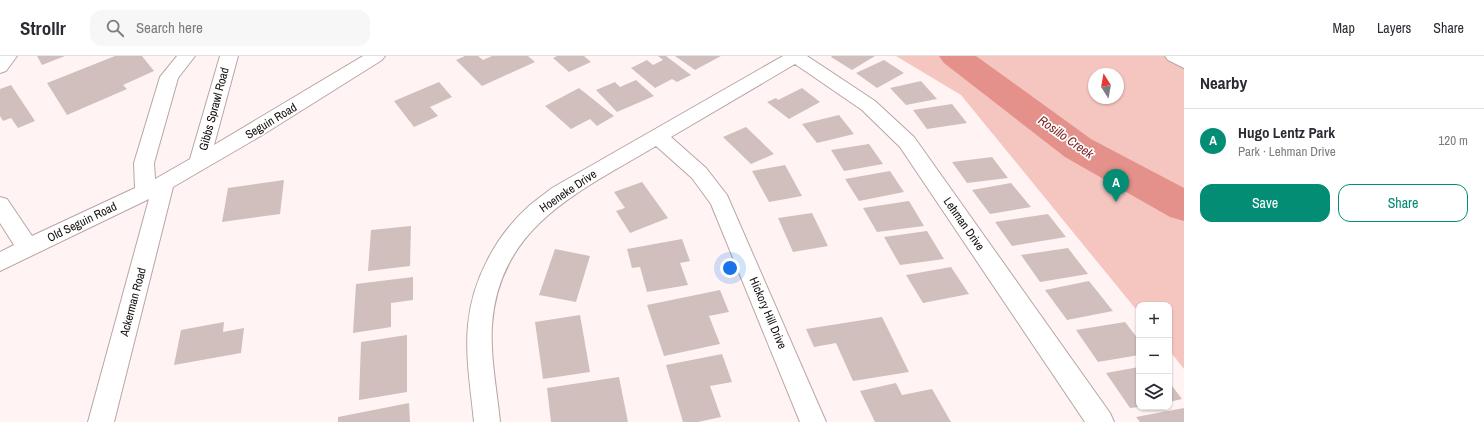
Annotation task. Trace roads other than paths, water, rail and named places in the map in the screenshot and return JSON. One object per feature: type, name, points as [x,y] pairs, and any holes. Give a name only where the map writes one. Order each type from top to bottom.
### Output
[{"type":"street","points":[[0,67],[8,56]]},
{"type":"street","name":"Ackerman Road","points":[[101,422],[155,187],[144,163],[168,77],[186,56]]},
{"type":"street","name":"Gibbs Sprawl Road","points":[[200,162],[229,56]]},
{"type":"street","name":"Seguin Road","points":[[155,187],[257,129],[376,56]]},
{"type":"street","name":"Hoeneke Drive","points":[[487,422],[480,346],[482,306],[494,269],[513,237],[538,210],[559,194],[796,56]]},
{"type":"street","name":"Lehman Drive","points":[[796,56],[869,105],[896,128],[1101,422]]},
{"type":"street","points":[[1174,56],[1184,62]]},
{"type":"street","name":"Hickory Hill Drive","points":[[657,136],[699,173],[720,201],[813,422]]},
{"type":"street","name":"Old Seguin Road","points":[[0,262],[155,187]]},
{"type":"street","points":[[0,205],[28,248]]},
{"type":"waterway","name":"Rosillo Creek","points":[[955,56],[1078,148],[1184,206]]},
{"type":"place","name":"Hugo Lentz Park","points":[[1116,202]]}]
